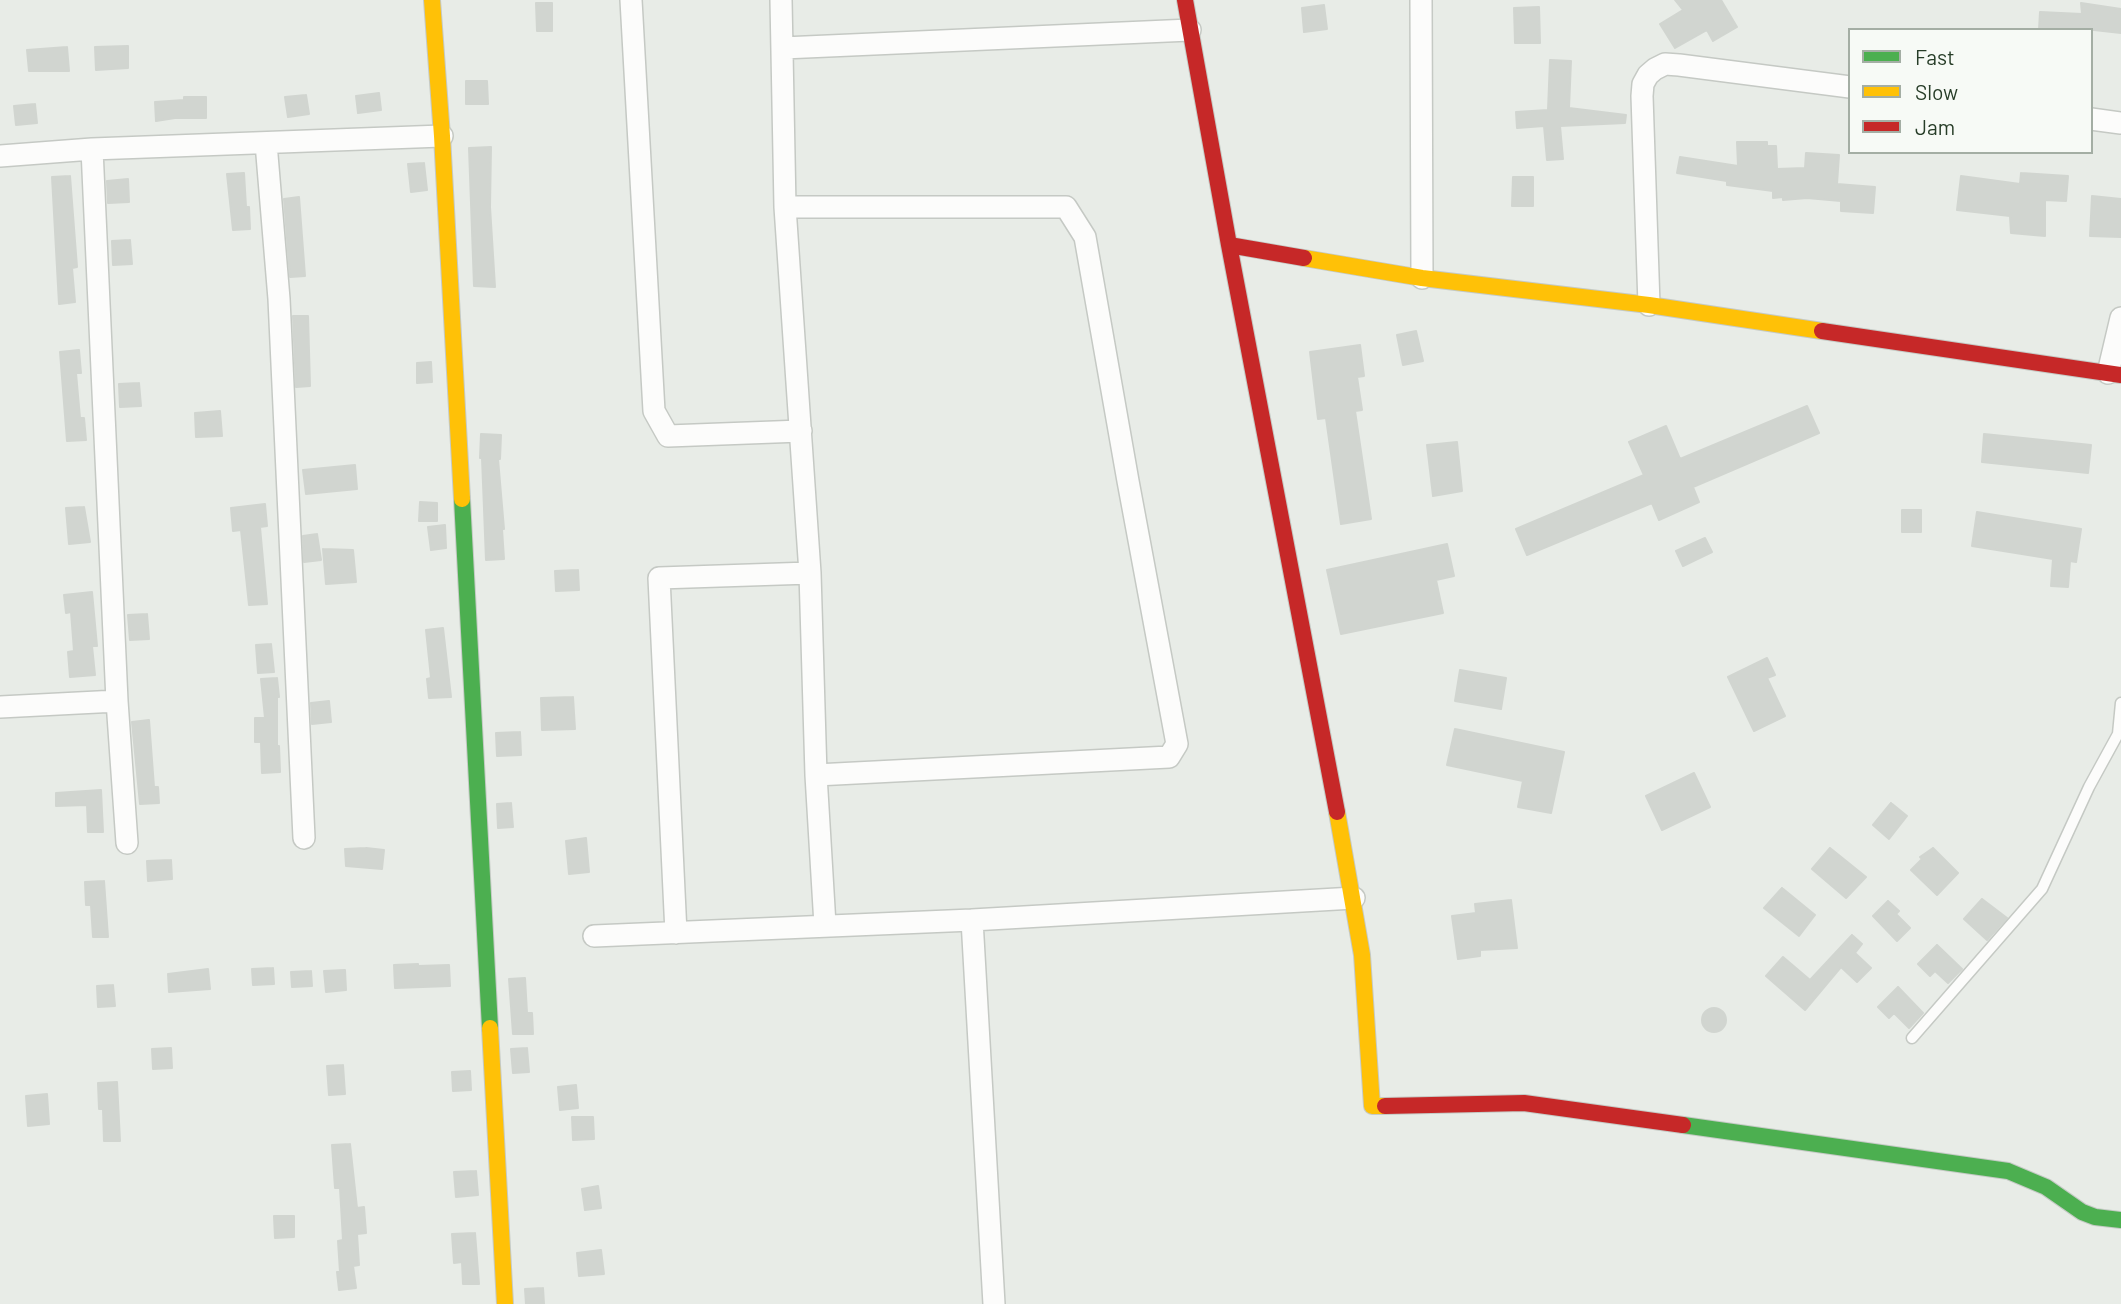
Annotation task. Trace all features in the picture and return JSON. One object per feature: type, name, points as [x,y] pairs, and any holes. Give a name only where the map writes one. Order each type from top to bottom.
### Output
[{"type":"street","points":[[432,0],[442,136],[505,1304]]},
{"type":"street","points":[[631,0],[654,411],[668,436],[801,431]]},
{"type":"street","points":[[781,0],[785,207],[810,573],[816,775],[825,925]]},
{"type":"street","points":[[1185,0],[1354,898],[1362,955],[1372,1106],[1524,1103],[2008,1171],[2046,1187],[2082,1212],[2095,1217],[2121,1220]]},
{"type":"street","points":[[1421,0],[1422,278]]},
{"type":"street","points":[[783,48],[1190,30]]},
{"type":"street","points":[[1649,306],[1642,96],[1648,75],[1665,64],[1848,87]]},
{"type":"street","points":[[2093,119],[2121,123]]},
{"type":"street","points":[[0,156],[92,149],[442,136]]},
{"type":"street","points":[[266,143],[279,299],[304,838]]},
{"type":"street","points":[[92,149],[117,701],[127,843]]},
{"type":"street","points":[[785,207],[1066,207],[1085,237],[1177,744],[1169,757],[816,775]]},
{"type":"street","points":[[1229,245],[1422,278],[1649,306],[2114,374],[2121,318]]},
{"type":"street","points":[[676,933],[659,578],[810,573]]},
{"type":"street","points":[[0,707],[117,701]]},
{"type":"street","points":[[594,936],[972,920],[1354,898]]},
{"type":"street","points":[[972,920],[994,1304]]},
{"type":"lane","points":[[1912,1038],[2042,889],[2090,787],[2119,734],[2121,703]]},
{"type":"building","points":[[1675,0],[1721,0],[1737,27],[1713,41],[1707,30],[1675,48],[1660,24],[1683,10]]},
{"type":"building","points":[[536,3],[552,3],[552,31],[537,31]]},
{"type":"building","points":[[2081,3],[2121,9],[2121,33],[2093,28],[2039,28],[2040,12],[2082,14]]},
{"type":"building","points":[[1324,5],[1327,29],[1304,32],[1302,8]]},
{"type":"building","points":[[1539,7],[1540,43],[1515,43],[1514,8]]},
{"type":"building","points":[[128,46],[128,68],[96,70],[95,47]]},
{"type":"building","points":[[67,47],[69,71],[29,71],[27,50]]},
{"type":"building","points":[[1550,60],[1571,61],[1569,108],[1626,115],[1625,123],[1560,126],[1563,159],[1547,160],[1544,126],[1517,128],[1516,112],[1548,110]]},
{"type":"building","points":[[466,81],[487,81],[488,104],[466,104]]},
{"type":"building","points":[[379,93],[381,110],[358,113],[356,96]]},
{"type":"building","points":[[306,95],[309,114],[288,117],[285,97]]},
{"type":"building","points":[[184,97],[206,97],[206,118],[156,121],[155,102],[184,100]]},
{"type":"building","points":[[35,104],[37,123],[16,125],[14,106]]},
{"type":"building","points":[[1737,142],[1767,142],[1767,146],[1776,146],[1777,169],[1805,168],[1806,153],[1839,155],[1837,184],[1875,187],[1873,213],[1841,211],[1841,201],[1807,198],[1783,200],[1783,197],[1773,198],[1773,191],[1727,185],[1727,181],[1677,173],[1680,157],[1738,166]]},
{"type":"building","points":[[491,147],[490,207],[495,287],[474,286],[469,148]]},
{"type":"building","points":[[424,163],[427,190],[411,192],[408,164]]},
{"type":"building","points":[[244,173],[250,229],[233,230],[227,174]]},
{"type":"building","points":[[2021,173],[2068,176],[2066,201],[2045,200],[2045,236],[2011,233],[2010,216],[1957,210],[1961,176],[2020,184]]},
{"type":"building","points":[[70,176],[77,267],[72,268],[75,302],[59,304],[52,177]]},
{"type":"building","points":[[1513,177],[1533,177],[1533,206],[1512,206]]},
{"type":"building","points":[[128,179],[129,202],[108,203],[107,181]]},
{"type":"building","points":[[2092,196],[2121,199],[2121,237],[2090,236]]},
{"type":"building","points":[[299,197],[305,276],[290,277],[284,199]]},
{"type":"building","points":[[130,240],[132,264],[113,265],[112,241]]},
{"type":"building","points":[[293,316],[308,316],[310,386],[296,387]]},
{"type":"building","points":[[1416,331],[1423,361],[1403,365],[1397,335]]},
{"type":"building","points":[[1360,345],[1364,376],[1357,377],[1362,410],[1355,411],[1371,519],[1341,524],[1326,418],[1318,419],[1310,352]]},
{"type":"building","points":[[79,350],[81,373],[76,373],[80,418],[84,418],[86,440],[67,441],[60,352]]},
{"type":"building","points":[[431,362],[432,382],[417,383],[417,363]]},
{"type":"building","points":[[139,383],[141,406],[120,407],[119,384]]},
{"type":"building","points":[[1807,406],[1819,433],[1693,487],[1699,502],[1659,520],[1652,503],[1527,555],[1516,529],[1644,475],[1629,442],[1666,426],[1680,459]]},
{"type":"building","points":[[220,411],[222,436],[196,437],[195,413]]},
{"type":"building","points":[[481,434],[501,435],[498,459],[504,559],[486,560]]},
{"type":"building","points":[[1984,434],[2091,445],[2088,473],[1982,462]]},
{"type":"building","points":[[1457,442],[1462,491],[1433,496],[1427,445]]},
{"type":"building","points":[[355,465],[357,489],[306,494],[303,470]]},
{"type":"building","points":[[420,502],[437,503],[437,521],[419,521]]},
{"type":"building","points":[[265,504],[267,526],[260,527],[267,604],[249,605],[241,530],[233,531],[231,508]]},
{"type":"building","points":[[84,507],[90,542],[69,544],[66,508]]},
{"type":"building","points":[[1902,510],[1921,510],[1921,532],[1902,532]]},
{"type":"building","points":[[1977,512],[2081,529],[2076,562],[2070,561],[2068,587],[2051,586],[2053,559],[1972,546]]},
{"type":"building","points":[[445,525],[446,548],[431,550],[428,527]]},
{"type":"building","points":[[317,534],[321,560],[304,562],[303,536]]},
{"type":"building","points":[[1705,538],[1712,552],[1683,566],[1676,551]]},
{"type":"building","points":[[1447,544],[1454,576],[1436,580],[1443,613],[1341,634],[1327,570]]},
{"type":"building","points":[[323,549],[353,550],[356,582],[326,584]]},
{"type":"building","points":[[578,570],[579,590],[556,591],[555,571]]},
{"type":"building","points":[[92,592],[97,646],[92,646],[95,675],[70,677],[68,652],[74,651],[71,612],[66,613],[64,595]]},
{"type":"building","points":[[147,614],[149,639],[130,640],[128,615]]},
{"type":"building","points":[[443,628],[451,697],[429,698],[427,679],[431,678],[426,630]]},
{"type":"building","points":[[271,644],[274,672],[258,673],[256,645]]},
{"type":"building","points":[[1767,658],[1775,675],[1767,678],[1785,716],[1754,731],[1728,677]]},
{"type":"building","points":[[1460,670],[1506,678],[1501,709],[1455,701]]},
{"type":"building","points":[[277,678],[277,746],[280,772],[262,773],[261,742],[255,742],[255,718],[265,718],[261,679]]},
{"type":"building","points":[[573,697],[575,729],[542,730],[541,698]]},
{"type":"building","points":[[329,701],[331,722],[312,724],[311,703]]},
{"type":"building","points":[[149,720],[154,787],[158,787],[159,803],[140,804],[132,722]]},
{"type":"building","points":[[1455,729],[1564,752],[1551,813],[1518,807],[1523,781],[1447,765]]},
{"type":"building","points":[[520,732],[521,755],[497,756],[496,733]]},
{"type":"building","points":[[1694,773],[1710,807],[1662,830],[1646,796]]},
{"type":"building","points":[[101,790],[103,832],[88,832],[87,805],[56,806],[56,793]]},
{"type":"building","points":[[511,803],[513,827],[498,828],[497,804]]},
{"type":"building","points":[[1891,803],[1907,816],[1889,839],[1873,825]]},
{"type":"building","points":[[586,838],[589,872],[569,874],[566,841]]},
{"type":"building","points":[[1830,848],[1866,877],[1846,898],[1812,869]]},
{"type":"building","points":[[1933,848],[1958,873],[1937,895],[1911,870],[1922,859],[1920,857]]},
{"type":"building","points":[[345,849],[384,850],[382,869],[346,866]]},
{"type":"building","points":[[171,860],[172,879],[148,881],[147,861]]},
{"type":"building","points":[[104,881],[108,937],[93,937],[91,905],[86,905],[85,882]]},
{"type":"building","points":[[1782,888],[1815,915],[1799,936],[1764,908]]},
{"type":"building","points":[[1982,899],[2007,918],[1987,940],[1964,919]]},
{"type":"building","points":[[1511,900],[1517,948],[1480,950],[1480,956],[1458,959],[1452,916],[1476,913],[1475,904]]},
{"type":"building","points":[[1888,901],[1899,911],[1896,914],[1910,928],[1897,941],[1873,916]]},
{"type":"building","points":[[1852,935],[1862,944],[1855,953],[1871,968],[1857,982],[1841,967],[1805,1010],[1766,976],[1783,957],[1810,980]]},
{"type":"building","points":[[1937,945],[1962,969],[1948,983],[1935,971],[1930,976],[1918,964]]},
{"type":"building","points":[[394,965],[449,965],[450,986],[395,988]]},
{"type":"building","points":[[273,968],[274,984],[253,985],[252,969]]},
{"type":"building","points":[[208,969],[210,989],[169,992],[168,974]]},
{"type":"building","points":[[345,970],[346,990],[326,992],[324,971]]},
{"type":"building","points":[[311,971],[312,986],[292,987],[291,972]]},
{"type":"building","points":[[525,978],[527,1013],[532,1013],[533,1034],[513,1034],[509,979]]},
{"type":"building","points":[[113,985],[115,1006],[98,1007],[97,986]]},
{"type":"building","points":[[1898,987],[1923,1013],[1909,1028],[1894,1013],[1889,1018],[1878,1007]]},
{"type":"building","points":[[1714,1008],[1722,1012],[1726,1020],[1722,1028],[1714,1032],[1706,1028],[1702,1020],[1706,1012]]},
{"type":"building","points":[[171,1048],[172,1068],[153,1069],[152,1049]]},
{"type":"building","points":[[527,1048],[529,1072],[513,1073],[511,1049]]},
{"type":"building","points":[[343,1065],[345,1094],[329,1095],[327,1066]]},
{"type":"building","points":[[470,1071],[471,1090],[453,1091],[452,1072]]},
{"type":"building","points":[[117,1082],[120,1141],[104,1141],[103,1109],[99,1109],[98,1083]]},
{"type":"building","points":[[576,1085],[578,1108],[560,1110],[558,1087]]},
{"type":"building","points":[[47,1094],[49,1124],[28,1126],[26,1096]]},
{"type":"building","points":[[572,1117],[593,1117],[594,1139],[573,1140]]},
{"type":"building","points":[[350,1144],[357,1208],[364,1207],[366,1233],[357,1234],[359,1265],[353,1266],[356,1288],[339,1290],[338,1241],[343,1240],[340,1188],[335,1188],[332,1145]]},
{"type":"building","points":[[476,1171],[478,1195],[456,1197],[454,1172]]},
{"type":"building","points":[[598,1186],[601,1208],[585,1210],[582,1189]]},
{"type":"building","points":[[274,1216],[294,1216],[294,1237],[275,1238]]},
{"type":"building","points":[[475,1233],[479,1284],[463,1284],[462,1262],[454,1263],[452,1234]]},
{"type":"building","points":[[601,1250],[604,1274],[579,1276],[577,1253]]},
{"type":"building","points":[[543,1288],[544,1304],[526,1304],[525,1289]]},
{"type":"traffic: fast","points":[[462,499],[490,1028]]},
{"type":"traffic: fast","points":[[1683,1125],[2008,1171],[2046,1187],[2082,1212],[2095,1217],[2121,1220]]},
{"type":"traffic: slow","points":[[432,0],[462,499]]},
{"type":"traffic: slow","points":[[1304,258],[1422,278],[1649,305],[1822,331]]},
{"type":"traffic: slow","points":[[1337,812],[1362,955],[1372,1106],[1385,1106]]},
{"type":"traffic: slow","points":[[490,1028],[505,1304]]},
{"type":"traffic: jam","points":[[1185,0],[1229,245],[1304,258]]},
{"type":"traffic: jam","points":[[1229,245],[1337,812]]},
{"type":"traffic: jam","points":[[1822,331],[2121,375]]},
{"type":"traffic: jam","points":[[1385,1106],[1524,1103],[1683,1125]]}]
